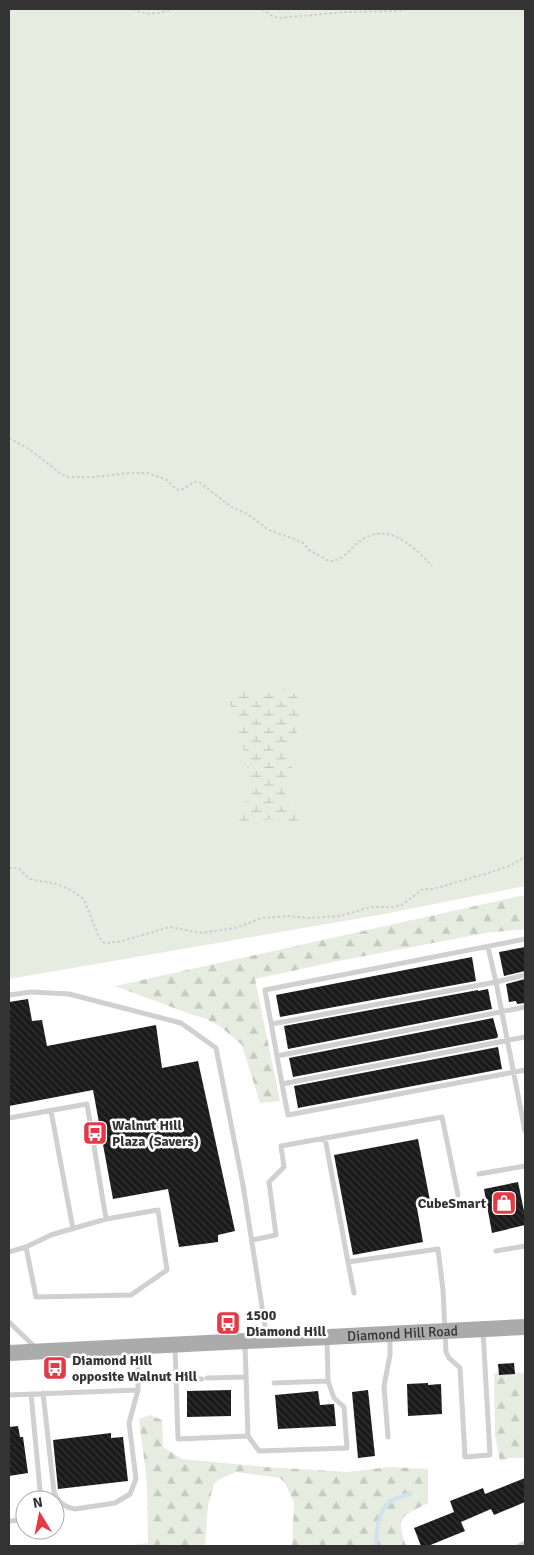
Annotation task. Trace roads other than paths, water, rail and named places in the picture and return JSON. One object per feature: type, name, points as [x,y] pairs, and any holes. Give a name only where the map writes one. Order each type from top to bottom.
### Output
[{"type":"main road","name":"Diamond Hill Road","points":[[9,1353],[38,1350],[525,1327]]},
{"type":"lane","points":[[525,939],[266,990],[288,1115],[525,1070]]},
{"type":"lane","points":[[488,947],[503,1011],[513,1072],[522,1093],[525,1131]]},
{"type":"lane","points":[[272,1024],[525,975]]},
{"type":"lane","points":[[9,995],[31,992],[69,994],[181,1023],[216,1048],[243,1185],[267,1339]]},
{"type":"lane","points":[[277,1056],[525,1007]]},
{"type":"lane","points":[[282,1084],[525,1037]]},
{"type":"lane","points":[[9,1118],[87,1104],[106,1219]]},
{"type":"lane","points":[[51,1111],[73,1229]]},
{"type":"lane","points":[[252,1240],[276,1234],[269,1182],[284,1167],[281,1146],[442,1118],[458,1195]]},
{"type":"lane","points":[[325,1138],[354,1293]]},
{"type":"lane","points":[[479,1174],[525,1166]]},
{"type":"lane","points":[[9,1252],[26,1248],[50,1235],[106,1219],[158,1210],[167,1270],[131,1295],[36,1297],[26,1248]]},
{"type":"lane","points":[[496,1251],[525,1246]]},
{"type":"lane","points":[[348,1262],[438,1249],[446,1352],[449,1358],[460,1368],[465,1457],[490,1456],[482,1329]]},
{"type":"lane","points":[[9,1322],[38,1350]]},
{"type":"lane","points":[[388,1437],[384,1386],[390,1355],[390,1334]]},
{"type":"lane","points":[[245,1341],[248,1436],[259,1450],[347,1448],[344,1407],[334,1398],[328,1381],[327,1336]]},
{"type":"lane","points":[[175,1344],[178,1439],[248,1436]]},
{"type":"lane","points":[[43,1393],[56,1499],[68,1508],[115,1503],[130,1494],[136,1479],[129,1423],[138,1390],[138,1346]]},
{"type":"lane","points":[[176,1380],[246,1377]]},
{"type":"lane","points":[[274,1383],[328,1381]]},
{"type":"lane","points":[[9,1395],[138,1390]]},
{"type":"lane","points":[[31,1394],[40,1490]]},
{"type":"lane","points":[[520,1546],[525,1543]]},
{"type":"waterway","points":[[376,1546],[380,1515],[386,1505],[410,1493]]},
{"type":"place","name":"Walnut Hill Plaza (Savers)","points":[[95,1133]]},
{"type":"place","name":"CubeSmart","points":[[504,1203]]},
{"type":"place","name":"1500 Diamond Hill","points":[[228,1323]]},
{"type":"place","name":"Diamond Hill opposite Walnut Hill","points":[[55,1368]]}]
